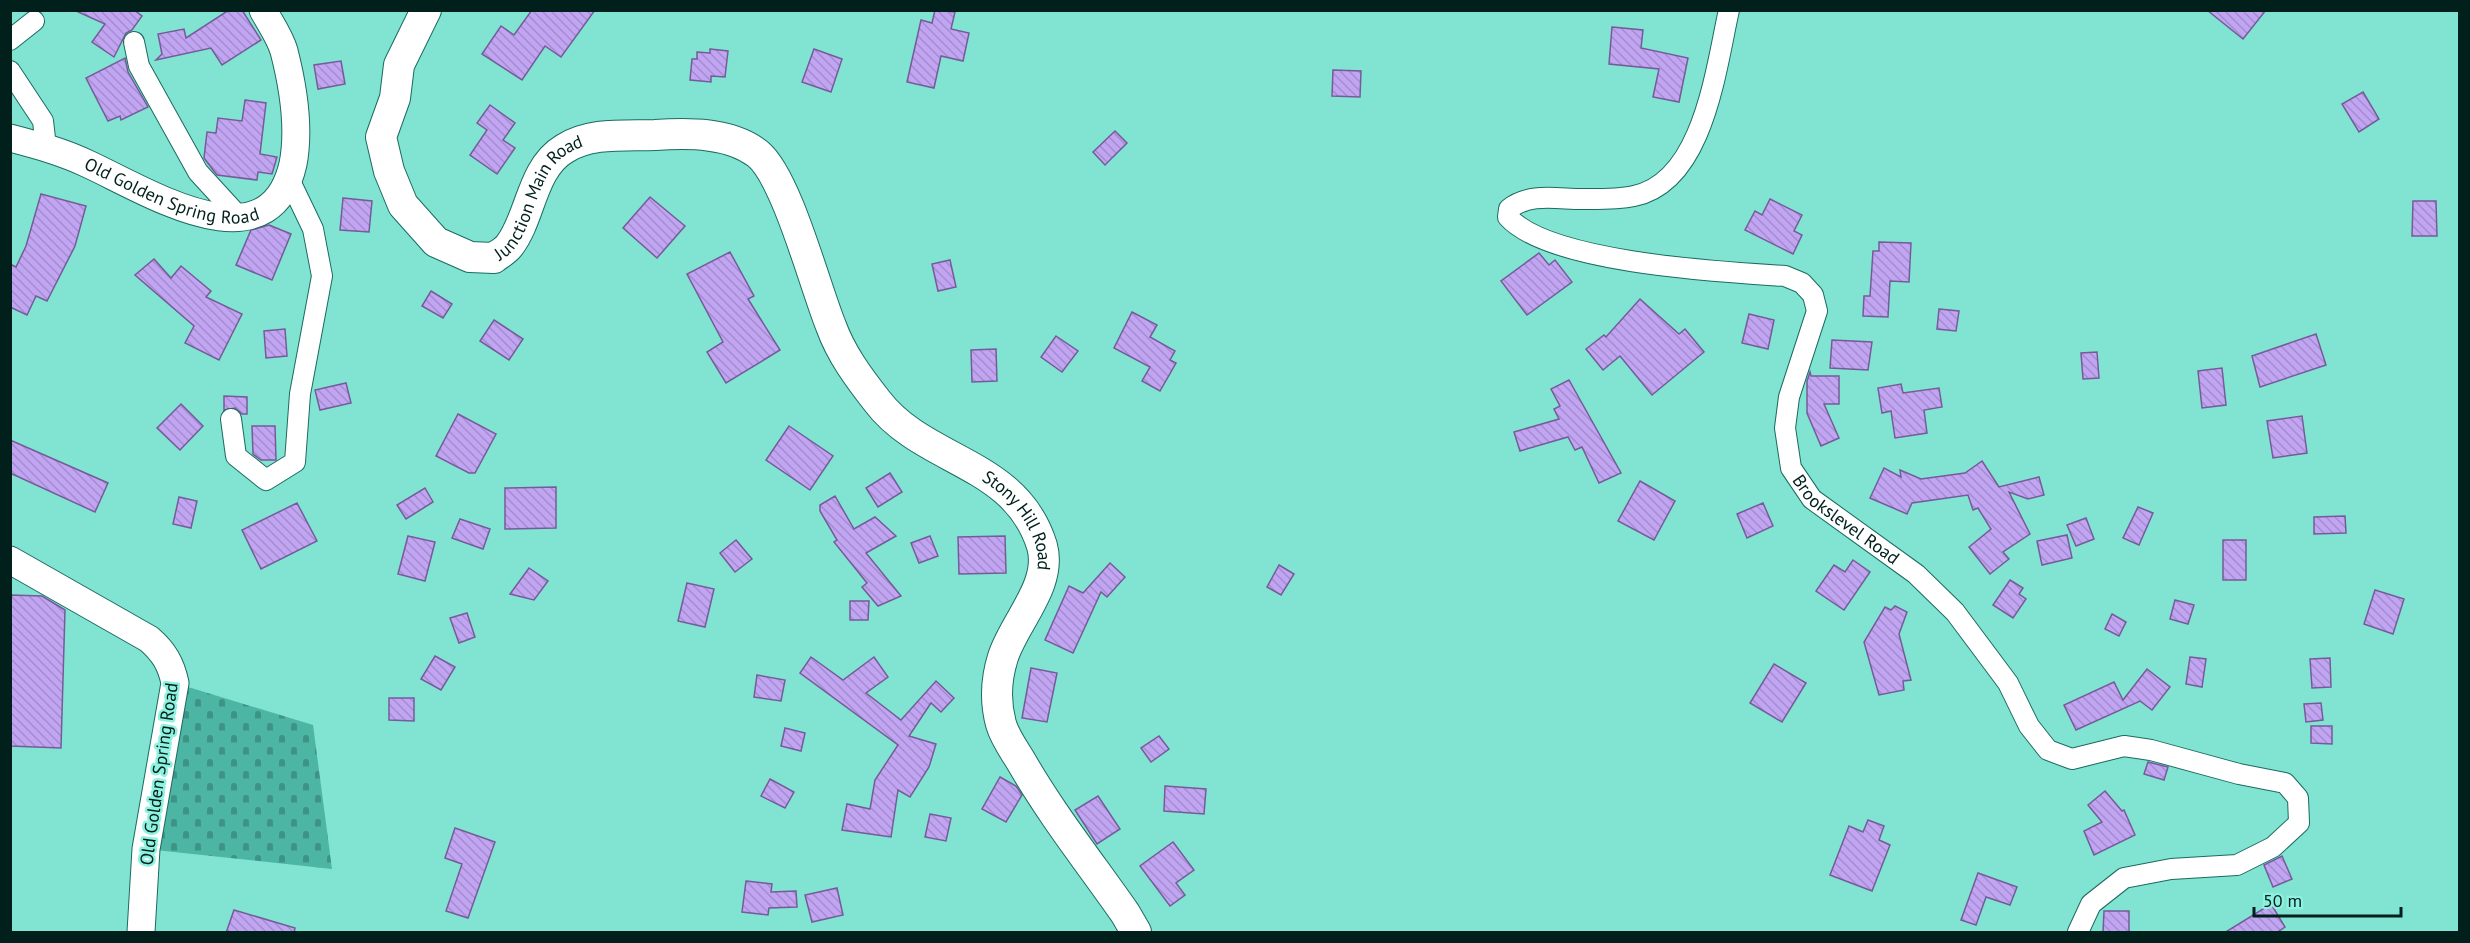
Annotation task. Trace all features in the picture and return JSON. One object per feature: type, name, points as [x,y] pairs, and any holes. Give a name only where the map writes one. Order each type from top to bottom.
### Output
[{"type":"main road","name":"Old Golden Spring Road","points":[[10,138],[46,147],[85,162],[188,210],[241,219],[256,215],[273,205],[289,179],[295,152],[295,114],[283,49],[264,10]]},
{"type":"main road","name":"Junction Main Road","points":[[426,10],[399,65],[395,98],[381,137],[389,171],[403,205],[436,242],[470,257],[494,258],[509,246],[541,175],[561,150],[589,137],[694,133],[734,142],[758,155],[778,179]]},
{"type":"main road","name":"Stony Hill Road","points":[[778,179],[832,330],[853,369],[880,405],[917,438],[983,472],[1005,490],[1028,516],[1043,549],[1041,581],[1004,656],[996,692],[1002,727],[1042,797],[1125,913],[1136,933]]},
{"type":"main road","name":"Old Golden Spring Road","points":[[10,560],[149,639],[161,650],[171,666],[175,683],[146,849],[141,933]]},
{"type":"street","name":"Brookslevel Road","points":[[1729,10],[1706,111],[1692,146],[1669,180],[1636,196],[1595,199],[1537,198],[1518,201],[1509,209],[1508,217],[1517,227],[1583,251],[1671,268],[1785,276],[1802,283],[1813,295],[1817,311],[1790,397],[1785,428],[1791,468],[1812,499],[1916,573],[1955,612],[2008,683],[2029,726],[2048,750],[2072,759],[2124,746],[2151,750],[2239,774],[2285,783],[2298,798],[2299,824],[2273,847],[2237,865],[2171,868],[2124,878],[2091,904],[2078,933]]},
{"type":"street","points":[[10,40],[34,21]]},
{"type":"street","points":[[134,42],[139,66],[198,172],[241,219]]},
{"type":"street","points":[[10,71],[43,121],[46,147]]},
{"type":"street","points":[[231,419],[236,456],[266,480],[295,462],[300,394],[322,276],[313,229],[289,179]]},
{"type":"green space","points":[[175,683],[313,725],[332,869],[146,849]]},
{"type":"building","points":[[74,10],[134,10],[142,16],[132,30],[126,33],[114,57],[92,42],[105,24]]},
{"type":"building","points":[[229,10],[242,10],[261,40],[222,65],[211,48],[156,60],[162,54],[158,34],[184,29],[186,38]]},
{"type":"building","points":[[532,10],[595,10],[561,57],[545,46],[522,80],[482,54],[501,26],[514,35]]},
{"type":"building","points":[[935,10],[955,12],[951,29],[969,33],[963,61],[941,56],[934,88],[907,82],[921,20],[932,23]]},
{"type":"building","points":[[2207,10],[2266,10],[2243,39]]},
{"type":"building","points":[[1612,27],[1643,30],[1641,48],[1688,58],[1679,102],[1653,97],[1659,69],[1609,64]]},
{"type":"building","points":[[710,49],[728,51],[725,77],[711,76],[711,82],[690,80],[692,59],[697,59],[697,52],[710,53]]},
{"type":"building","points":[[814,49],[842,59],[831,92],[802,82]]},
{"type":"building","points":[[125,58],[128,72],[148,107],[121,120],[120,116],[108,121],[86,78]]},
{"type":"building","points":[[341,61],[345,84],[318,89],[314,65]]},
{"type":"building","points":[[1333,70],[1361,71],[1360,97],[1332,96]]},
{"type":"building","points":[[2363,92],[2379,119],[2359,132],[2342,104]]},
{"type":"building","points":[[245,100],[266,103],[260,154],[277,157],[272,174],[258,172],[257,180],[217,175],[204,158],[207,132],[216,133],[218,118],[242,121]]},
{"type":"building","points":[[490,105],[515,123],[503,140],[515,148],[497,174],[470,155],[487,130],[477,123]]},
{"type":"building","points":[[1115,131],[1127,143],[1105,165],[1093,152]]},
{"type":"building","points":[[41,194],[86,206],[75,246],[47,301],[36,296],[27,315],[10,307],[10,264],[16,267],[26,246]]},
{"type":"building","points":[[650,197],[685,226],[657,258],[623,228]]},
{"type":"building","points":[[343,198],[372,201],[369,232],[340,230]]},
{"type":"building","points":[[1770,199],[1802,215],[1794,231],[1802,235],[1793,254],[1745,230],[1755,211],[1762,215]]},
{"type":"building","points":[[2413,201],[2436,201],[2437,236],[2412,236]]},
{"type":"building","points":[[269,225],[291,234],[272,280],[236,265],[251,230]]},
{"type":"building","points":[[1879,242],[1911,243],[1909,282],[1890,281],[1888,317],[1863,316],[1864,296],[1870,296],[1873,251],[1879,251]]},
{"type":"building","points":[[730,252],[754,296],[748,299],[780,350],[726,383],[707,352],[723,342],[687,274]]},
{"type":"building","points":[[1539,253],[1549,265],[1555,260],[1572,282],[1527,315],[1501,281]]},
{"type":"building","points":[[154,259],[171,278],[181,266],[211,291],[206,297],[242,314],[219,360],[185,343],[194,326],[135,275]]},
{"type":"building","points":[[950,260],[956,287],[938,291],[932,264]]},
{"type":"building","points":[[431,291],[452,304],[443,318],[422,306]]},
{"type":"building","points":[[1640,299],[1679,334],[1685,329],[1704,352],[1652,395],[1620,356],[1603,370],[1586,349],[1604,335],[1606,337]]},
{"type":"building","points":[[1939,309],[1959,311],[1956,331],[1937,329]]},
{"type":"building","points":[[1132,312],[1157,325],[1150,337],[1175,351],[1170,360],[1176,363],[1160,391],[1142,381],[1150,367],[1114,348]]},
{"type":"building","points":[[1749,314],[1774,320],[1768,349],[1742,343]]},
{"type":"building","points":[[494,320],[523,339],[509,360],[480,341]]},
{"type":"building","points":[[285,329],[287,356],[266,358],[264,331]]},
{"type":"building","points":[[2316,334],[2326,365],[2260,387],[2252,356]]},
{"type":"building","points":[[1056,336],[1078,351],[1062,372],[1041,357]]},
{"type":"building","points":[[1832,340],[1872,342],[1868,370],[1830,368]]},
{"type":"building","points":[[996,349],[997,381],[972,382],[971,350]]},
{"type":"building","points":[[2097,352],[2099,378],[2083,379],[2081,353]]},
{"type":"building","points":[[2222,368],[2226,405],[2202,408],[2198,371]]},
{"type":"building","points":[[1810,372],[1811,376],[1839,376],[1839,404],[1824,404],[1839,438],[1821,446],[1807,413],[1807,381]]},
{"type":"building","points":[[1569,380],[1621,473],[1599,483],[1582,447],[1575,450],[1568,437],[1520,451],[1514,432],[1559,419],[1554,409],[1560,406],[1551,389]]},
{"type":"building","points":[[346,383],[351,403],[320,410],[315,390]]},
{"type":"building","points":[[1901,384],[1903,393],[1939,388],[1942,407],[1924,410],[1927,433],[1895,438],[1891,411],[1882,413],[1878,388]]},
{"type":"building","points":[[224,396],[247,397],[247,414],[242,414],[235,408],[224,410]]},
{"type":"building","points":[[181,404],[203,426],[180,450],[157,428]]},
{"type":"building","points":[[458,414],[496,434],[475,473],[469,473],[436,456]]},
{"type":"building","points":[[2302,416],[2307,453],[2273,458],[2267,421]]},
{"type":"building","points":[[252,426],[275,426],[276,460],[261,460],[253,454]]},
{"type":"building","points":[[789,426],[833,456],[810,490],[766,460]]},
{"type":"building","points":[[10,440],[108,483],[95,512],[10,473]]},
{"type":"building","points":[[1982,461],[1999,487],[2039,477],[2044,495],[2028,499],[2009,492],[2030,534],[2003,552],[2009,559],[1990,574],[1969,547],[1991,529],[1978,508],[1973,510],[1968,495],[1912,503],[1907,514],[1870,498],[1884,468],[1901,477],[1900,470],[1921,479],[1965,473]]},
{"type":"building","points":[[890,473],[902,492],[878,507],[866,488]]},
{"type":"building","points":[[1640,481],[1675,501],[1654,540],[1618,521]]},
{"type":"building","points":[[556,487],[556,528],[505,529],[505,488]]},
{"type":"building","points":[[425,488],[433,502],[406,519],[397,505]]},
{"type":"building","points":[[835,496],[854,529],[875,517],[896,536],[866,553],[901,596],[878,606],[862,587],[867,583],[834,542],[837,540],[820,511],[820,505]]},
{"type":"building","points":[[179,497],[197,501],[191,528],[173,524]]},
{"type":"building","points":[[297,503],[317,541],[261,569],[242,530]]},
{"type":"building","points":[[1763,503],[1773,526],[1747,538],[1737,514]]},
{"type":"building","points":[[2138,507],[2153,513],[2139,545],[2123,538]]},
{"type":"building","points":[[2345,516],[2346,533],[2314,534],[2314,517]]},
{"type":"building","points":[[2086,518],[2094,539],[2076,546],[2067,525]]},
{"type":"building","points":[[460,519],[490,529],[483,549],[452,538]]},
{"type":"building","points":[[2067,535],[2072,558],[2042,565],[2037,541]]},
{"type":"building","points":[[408,536],[435,542],[425,581],[398,574]]},
{"type":"building","points":[[930,536],[938,556],[919,563],[911,543]]},
{"type":"building","points":[[1005,536],[1006,573],[959,574],[958,537]]},
{"type":"building","points":[[736,540],[752,559],[735,572],[720,553]]},
{"type":"building","points":[[2223,540],[2246,540],[2246,580],[2223,580]]},
{"type":"building","points":[[1853,560],[1870,572],[1844,610],[1816,591],[1834,565],[1845,572]]},
{"type":"building","points":[[1110,563],[1125,577],[1107,597],[1101,592],[1073,653],[1045,640],[1069,586],[1083,593]]},
{"type":"building","points":[[1279,565],[1294,574],[1281,595],[1267,587]]},
{"type":"building","points":[[529,568],[548,581],[534,600],[510,594]]},
{"type":"building","points":[[2010,580],[2023,588],[2019,594],[2026,599],[2013,618],[1993,605]]},
{"type":"building","points":[[687,583],[714,589],[705,627],[678,621]]},
{"type":"building","points":[[2375,590],[2404,599],[2393,634],[2364,624]]},
{"type":"building","points":[[10,595],[42,596],[65,610],[61,748],[10,746]]},
{"type":"building","points":[[2175,600],[2194,605],[2188,624],[2170,619]]},
{"type":"building","points":[[850,601],[869,601],[868,620],[850,620]]},
{"type":"building","points":[[1895,606],[1907,612],[1899,634],[1911,680],[1903,681],[1904,690],[1879,695],[1864,642],[1885,607],[1891,610]]},
{"type":"building","points":[[467,613],[475,637],[459,643],[450,618]]},
{"type":"building","points":[[2112,614],[2126,622],[2119,636],[2105,629]]},
{"type":"building","points":[[435,656],[455,667],[441,690],[421,679]]},
{"type":"building","points":[[811,657],[843,680],[874,657],[888,677],[866,693],[901,720],[936,681],[954,698],[941,712],[931,703],[909,736],[936,744],[929,767],[910,797],[898,790],[891,837],[842,830],[847,804],[870,809],[875,780],[898,745],[800,673]]},
{"type":"building","points":[[2190,657],[2206,659],[2202,687],[2186,684]]},
{"type":"building","points":[[2330,658],[2331,687],[2312,688],[2310,659]]},
{"type":"building","points":[[1774,664],[1806,683],[1782,722],[1750,703]]},
{"type":"building","points":[[1031,668],[1057,673],[1047,722],[1022,718]]},
{"type":"building","points":[[2147,669],[2170,687],[2152,710],[2140,701],[2076,730],[2064,705],[2114,682],[2123,700]]},
{"type":"building","points":[[757,675],[785,680],[781,701],[754,697]]},
{"type":"building","points":[[389,698],[414,698],[414,721],[389,720]]},
{"type":"building","points":[[2321,703],[2323,720],[2306,722],[2304,704]]},
{"type":"building","points":[[2311,726],[2332,726],[2332,744],[2311,743]]},
{"type":"building","points":[[785,728],[805,733],[801,751],[781,746]]},
{"type":"building","points":[[1159,736],[1169,749],[1151,762],[1141,748]]},
{"type":"building","points":[[2148,762],[2168,767],[2164,780],[2144,774]]},
{"type":"building","points":[[1000,777],[1016,786],[1022,795],[1006,822],[982,809]]},
{"type":"building","points":[[770,779],[794,792],[785,808],[761,796]]},
{"type":"building","points":[[1165,786],[1206,789],[1204,814],[1164,811]]},
{"type":"building","points":[[2105,791],[2122,811],[2124,810],[2135,835],[2094,855],[2084,831],[2102,822],[2088,805]]},
{"type":"building","points":[[1098,796],[1120,829],[1097,844],[1075,810]]},
{"type":"building","points":[[930,814],[951,818],[946,841],[925,837]]},
{"type":"building","points":[[1868,820],[1884,826],[1879,840],[1890,845],[1872,891],[1830,875],[1849,826],[1863,832]]},
{"type":"building","points":[[455,828],[495,842],[468,918],[446,911],[462,864],[445,858]]},
{"type":"building","points":[[1173,842],[1194,870],[1176,883],[1185,895],[1170,906],[1140,866]]},
{"type":"building","points":[[2282,856],[2292,879],[2273,887],[2264,865]]},
{"type":"building","points":[[1978,873],[2017,887],[2010,905],[1986,897],[1976,925],[1961,920]]},
{"type":"building","points":[[746,881],[772,884],[771,892],[796,891],[797,907],[769,908],[768,915],[742,912]]},
{"type":"building","points":[[837,888],[843,915],[812,922],[805,895]]},
{"type":"building","points":[[2271,904],[2285,927],[2276,933],[2224,933]]},
{"type":"building","points":[[234,910],[295,928],[294,933],[226,933]]},
{"type":"building","points":[[2104,911],[2129,911],[2129,933],[2103,933]]}]
